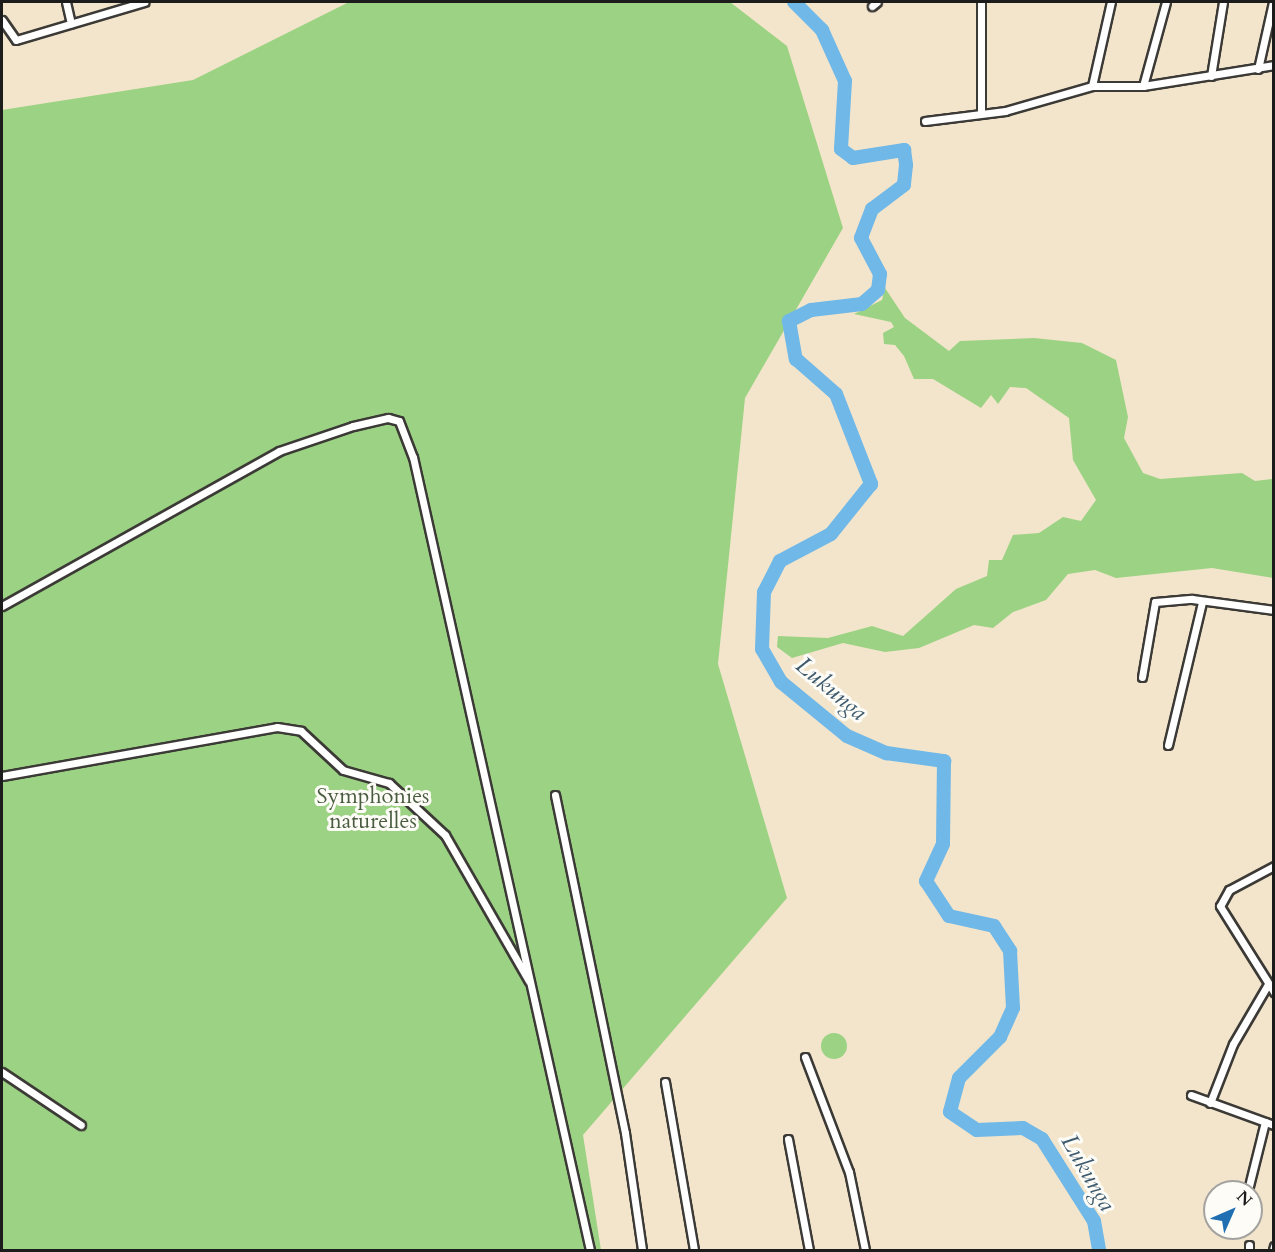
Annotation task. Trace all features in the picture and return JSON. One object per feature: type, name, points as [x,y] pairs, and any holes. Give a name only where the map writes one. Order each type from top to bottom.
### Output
[{"type":"street","points":[[66,2],[71,23]]},
{"type":"street","points":[[2,20],[16,39],[144,2]]},
{"type":"street","points":[[981,2],[981,113]]},
{"type":"street","points":[[1092,86],[1111,2]]},
{"type":"street","points":[[1143,86],[1166,2]]},
{"type":"street","points":[[1211,76],[1223,2]]},
{"type":"street","points":[[1258,69],[1273,2]]},
{"type":"street","points":[[925,121],[981,113],[1092,86],[1143,86],[1274,65]]},
{"type":"street","points":[[2,606],[279,451],[315,436],[394,418],[412,457],[533,987],[590,1251]]},
{"type":"street","points":[[1168,745],[1202,602]]},
{"type":"street","points":[[1142,677],[1152,604],[1202,602],[1274,610]]},
{"type":"street","points":[[2,777],[277,727],[301,730],[343,770],[390,783],[445,836],[533,987]]},
{"type":"street","points":[[555,795],[620,1111],[642,1251]]},
{"type":"street","points":[[1274,866],[1229,890],[1220,906],[1274,992]]},
{"type":"street","points":[[1210,1103],[1268,984]]},
{"type":"street","points":[[805,1057],[849,1172],[865,1251]]},
{"type":"street","points":[[2,1072],[81,1125]]},
{"type":"street","points":[[665,1082],[694,1251]]},
{"type":"street","points":[[1191,1095],[1274,1125]]},
{"type":"street","points":[[1250,1180],[1265,1122]]},
{"type":"street","points":[[788,1139],[809,1251]]},
{"type":"street","points":[[1272,1251],[1274,1246]]},
{"type":"green space","name":"Symphonies naturelles","points":[[349,2],[730,2],[787,46],[843,228],[745,398],[718,664],[787,898],[583,1135],[601,1250],[2,1250],[2,110],[193,80]]},
{"type":"green space","points":[[885,288],[905,318],[949,351],[960,341],[1034,338],[1082,343],[1116,360],[1128,417],[1124,438],[1143,473],[1160,479],[1242,473],[1255,481],[1273,479],[1273,578],[1212,568],[1116,578],[1095,570],[1068,574],[1046,600],[1013,612],[993,628],[974,625],[919,648],[885,652],[843,643],[792,658],[777,647],[778,636],[828,638],[872,626],[903,636],[956,589],[987,576],[989,560],[1002,560],[1013,535],[1039,533],[1063,517],[1081,521],[1096,500],[1073,460],[1069,418],[1026,388],[1010,387],[998,404],[991,395],[981,408],[933,379],[914,379],[904,356],[895,345],[884,344],[883,333],[894,327],[891,322],[854,314],[882,300]]},
{"type":"green space","points":[[834,1033],[844,1036],[847,1046],[844,1056],[834,1059],[824,1056],[821,1046],[824,1036]]},
{"type":"waterway","name":"Lukunga","points":[[794,2],[822,30],[845,81],[841,149],[853,158],[904,150],[906,165],[904,185],[872,209],[861,238],[880,274],[878,290],[862,304],[811,310],[789,321],[796,359],[836,394],[871,484],[831,534],[780,561],[764,592],[762,649],[781,682],[847,736],[886,753],[944,761],[943,844],[926,881],[949,916],[994,926],[1010,951],[1013,1008],[1000,1037],[959,1078],[950,1112],[977,1130],[1023,1128],[1042,1139],[1094,1221],[1099,1250]]}]
